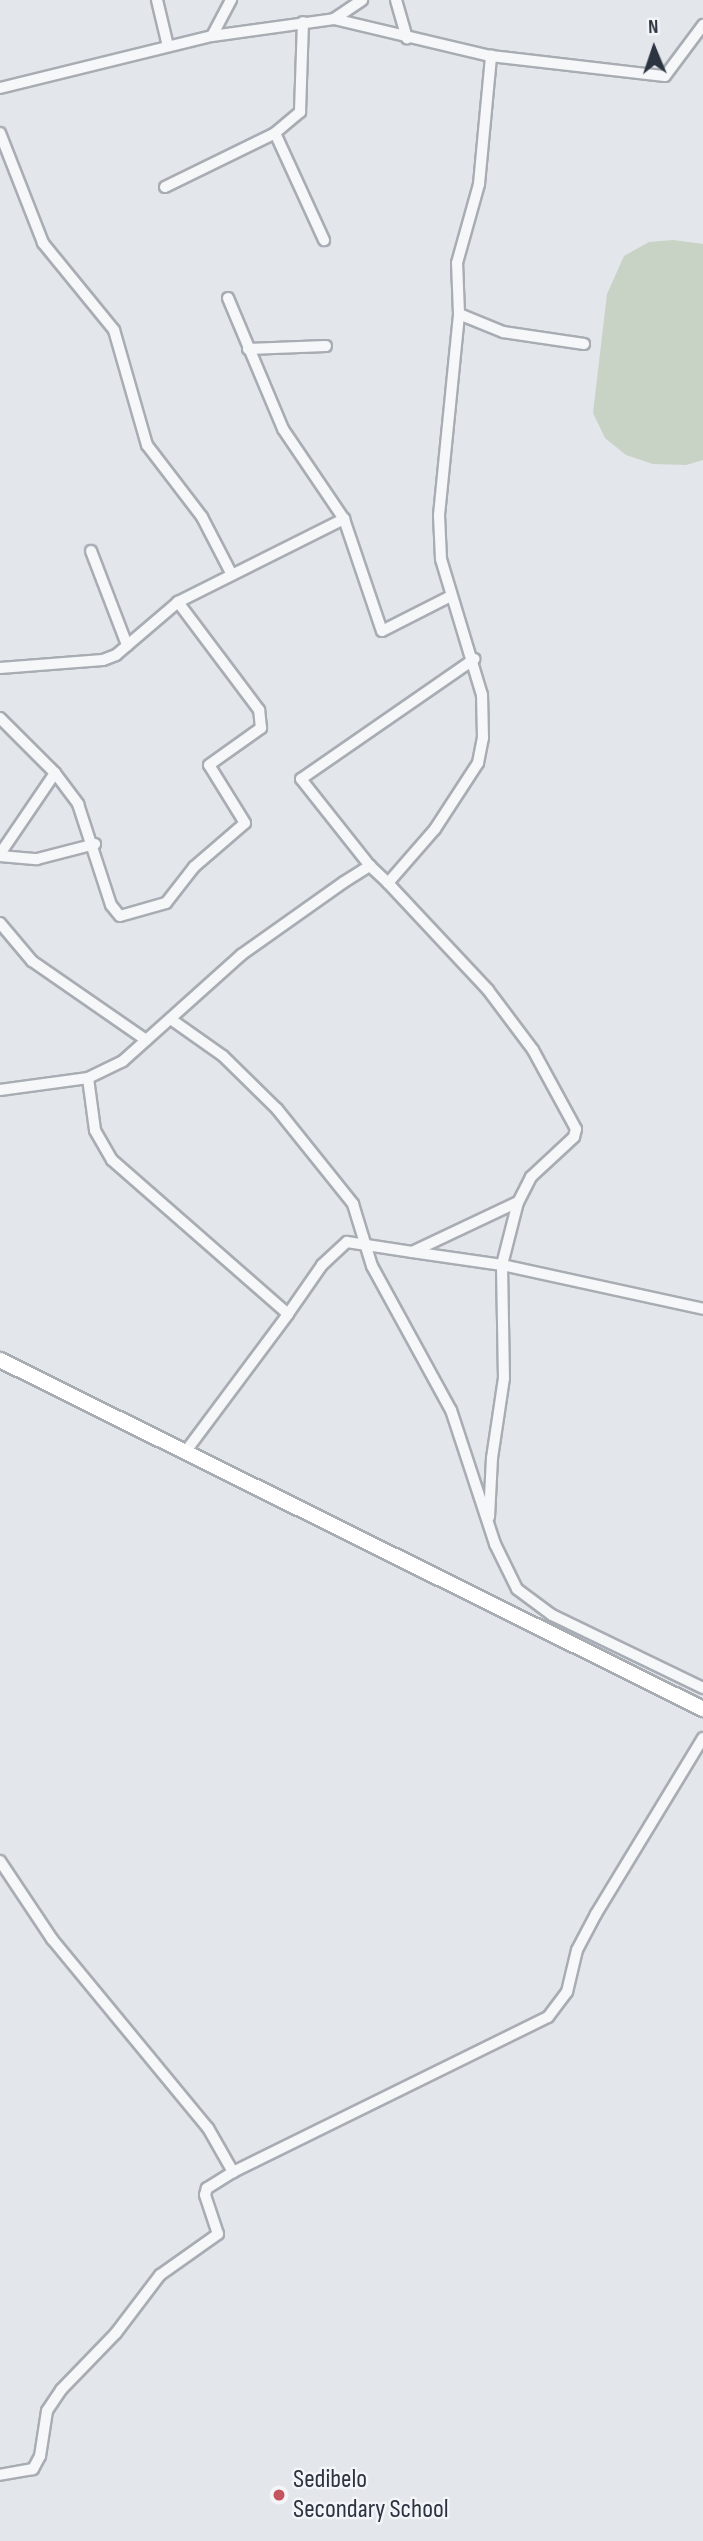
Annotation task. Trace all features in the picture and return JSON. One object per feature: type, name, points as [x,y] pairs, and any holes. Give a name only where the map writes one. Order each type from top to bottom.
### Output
[{"type":"main road","points":[[0,1360],[703,1709]]},
{"type":"street","points":[[157,0],[168,46]]},
{"type":"street","points":[[212,36],[231,0]]},
{"type":"street","points":[[334,19],[362,0]]},
{"type":"street","points":[[396,0],[407,38]]},
{"type":"street","points":[[0,88],[212,36],[334,19],[491,56],[607,73],[665,76],[703,24]]},
{"type":"street","points":[[165,187],[275,133],[300,112],[304,100],[303,22]]},
{"type":"street","points":[[388,883],[454,804],[478,763],[483,719],[474,659],[441,559],[439,515],[459,314],[457,263],[479,184],[491,56]]},
{"type":"street","points":[[0,133],[43,243],[114,330],[148,445],[202,517],[231,573]]},
{"type":"street","points":[[275,133],[324,240]]},
{"type":"street","points":[[228,298],[292,447],[344,519],[382,631],[451,596]]},
{"type":"street","points":[[459,314],[511,334],[584,344]]},
{"type":"street","points":[[248,349],[326,346]]},
{"type":"street","points":[[0,668],[103,660],[128,646],[178,602],[231,573],[344,519]]},
{"type":"street","points":[[91,551],[128,646]]},
{"type":"street","points":[[0,718],[74,794],[95,844],[114,913],[128,916],[166,903],[194,867],[245,823],[209,765],[261,729],[260,710],[193,628],[178,602]]},
{"type":"street","points":[[474,659],[301,779],[370,866],[488,990],[533,1050],[576,1129],[574,1137],[540,1166],[518,1202],[502,1265],[504,1378],[492,1458],[489,1518]]},
{"type":"street","points":[[55,773],[0,855],[37,859],[95,844]]},
{"type":"street","points":[[0,1090],[88,1078],[123,1061],[172,1020],[241,955],[370,866]]},
{"type":"street","points":[[0,923],[33,961],[146,1040]]},
{"type":"street","points":[[172,1020],[216,1050],[278,1109],[352,1204],[372,1266],[451,1410],[503,1565],[531,1603],[703,1688]]},
{"type":"street","points":[[88,1078],[94,1130],[112,1160],[288,1314]]},
{"type":"street","points":[[412,1252],[518,1202]]},
{"type":"street","points":[[186,1451],[334,1250],[347,1242],[365,1242],[502,1265],[703,1309]]},
{"type":"street","points":[[0,2475],[33,2469],[40,2456],[47,2411],[61,2390],[116,2333],[160,2275],[218,2234],[205,2195],[207,2188],[233,2172],[548,2017],[567,1992],[577,1951],[596,1914],[703,1738]]},
{"type":"street","points":[[0,1861],[52,1939],[208,2128],[233,2172]]},
{"type":"green space","points":[[673,240],[703,244],[703,460],[686,465],[653,464],[626,455],[605,438],[593,413],[607,294],[624,256],[649,242]]},
{"type":"place","name":"Sedibelo Secondary School","points":[[279,2495]]}]
